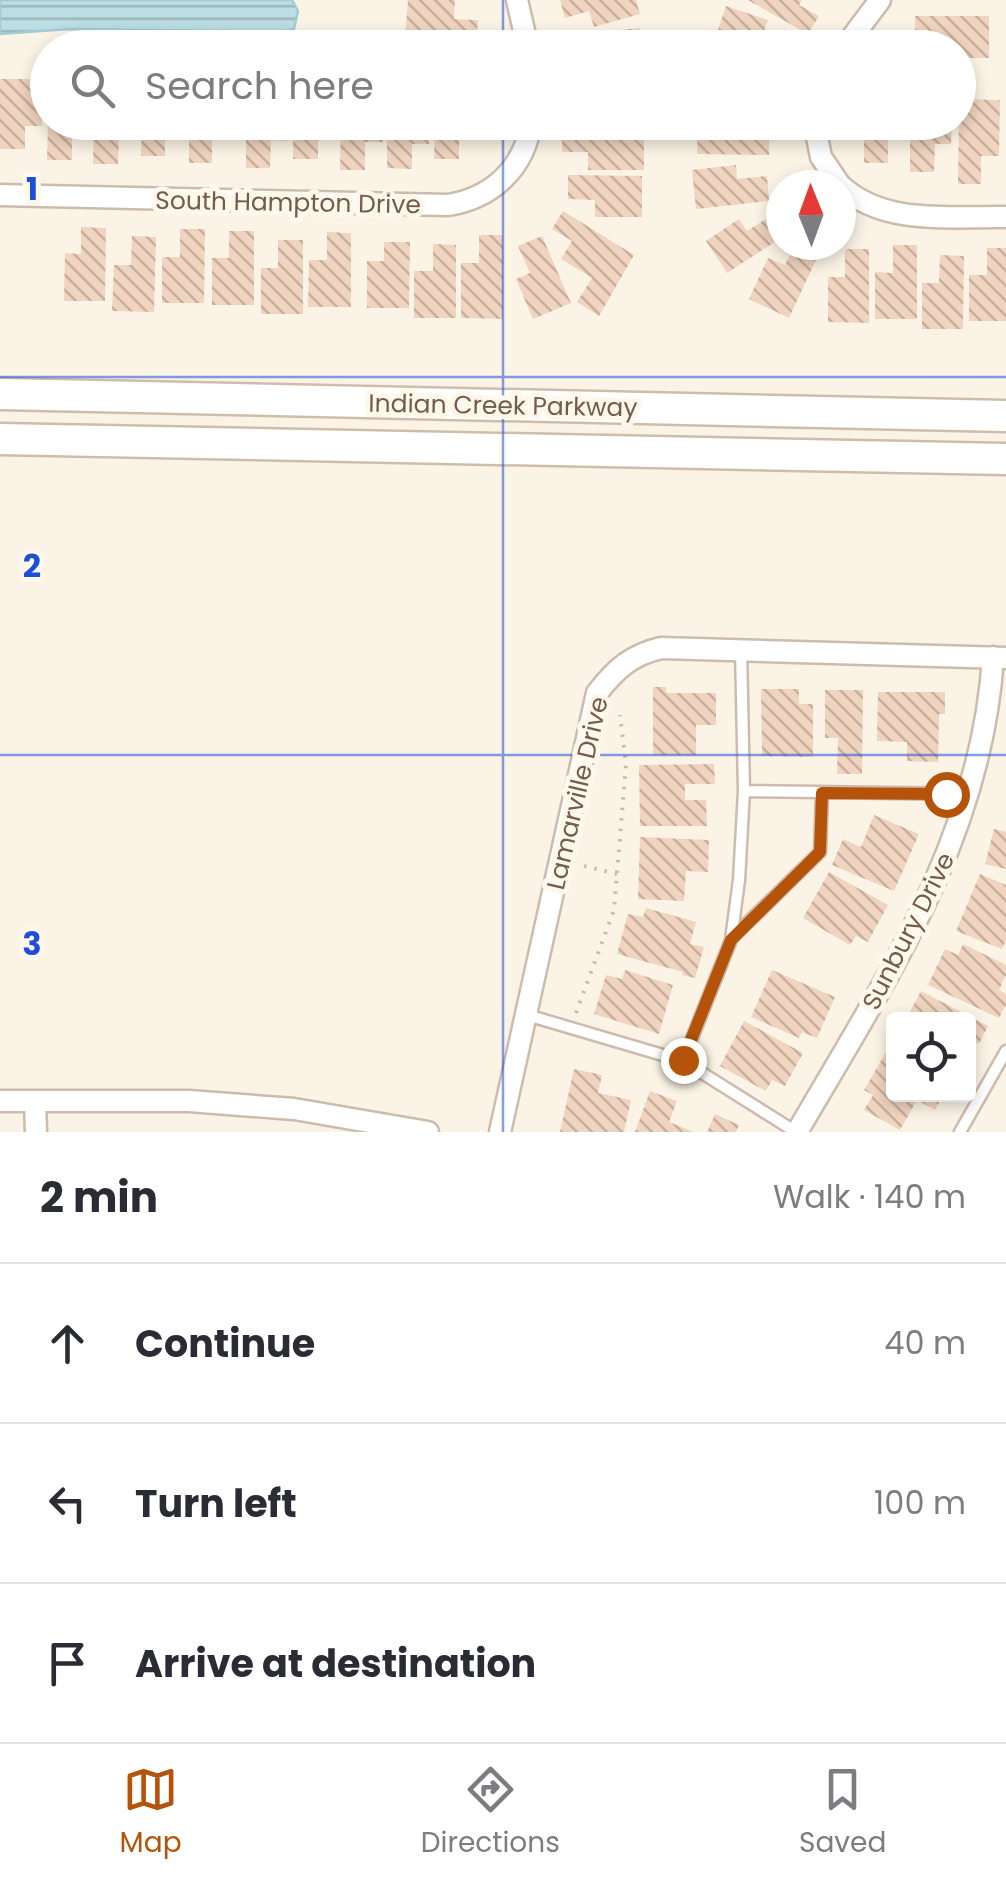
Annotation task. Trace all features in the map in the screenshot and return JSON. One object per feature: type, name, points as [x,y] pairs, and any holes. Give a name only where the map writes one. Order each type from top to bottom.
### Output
[{"type":"street","points":[[517,0],[524,30]]},
{"type":"street","points":[[858,30],[880,0]]},
{"type":"street","name":"South Hampton Drive","points":[[0,196],[448,205],[478,198],[504,180],[521,158],[526,140]]},
{"type":"street","points":[[818,140],[821,157],[830,170]]},
{"type":"street","points":[[856,198],[894,214],[1006,217]]},
{"type":"street","name":"Indian Creek Parkway","points":[[0,394],[1006,416]]},
{"type":"street","name":"Indian Creek Parkway","points":[[0,439],[1006,459]]},
{"type":"street","name":"Lamarville Drive","points":[[500,1132],[597,694],[614,672],[636,654],[661,648],[1000,657]]},
{"type":"street","name":"Sunbury Drive","points":[[796,1132],[928,900],[959,829],[1000,657]]},
{"type":"street","points":[[0,1101],[189,1101],[294,1109],[428,1132]]},
{"type":"street","points":[[35,1101],[36,1132]]},
{"type":"lane","points":[[683,1060],[731,940],[744,791],[741,649]]},
{"type":"lane","points":[[744,791],[968,794]]},
{"type":"lane","points":[[731,940],[820,852],[822,793]]},
{"type":"lane","points":[[526,1014],[683,1060],[796,1132]]},
{"type":"lane","points":[[960,1132],[1006,1051]]},
{"type":"path","points":[[571,1028],[614,910],[626,764],[620,715]]},
{"type":"path","points":[[584,866],[618,874]]},
{"type":"water","points":[[0,0],[292,0],[298,11],[294,29],[290,30],[69,29],[0,34]]},
{"type":"building","points":[[408,0],[455,0],[454,19],[478,20],[477,30],[406,30]]},
{"type":"building","points":[[560,0],[636,0],[640,14],[594,27],[589,11],[565,18]]},
{"type":"building","points":[[748,0],[802,0],[799,5],[819,16],[810,30],[801,30]]},
{"type":"building","points":[[726,6],[768,20],[764,30],[718,30]]},
{"type":"building","points":[[915,16],[989,16],[989,58],[976,58],[976,30],[915,30]]},
{"type":"building","points":[[0,79],[30,79],[30,126],[25,126],[25,149],[0,149]]},
{"type":"building","points":[[976,99],[1000,100],[999,156],[981,156],[981,184],[958,184],[959,140],[976,140]]},
{"type":"building","points":[[48,140],[72,140],[72,160],[47,160]]},
{"type":"building","points":[[94,140],[119,140],[118,164],[93,164]]},
{"type":"building","points":[[141,140],[165,140],[165,156],[141,156]]},
{"type":"building","points":[[189,140],[212,140],[212,163],[189,163]]},
{"type":"building","points":[[246,140],[271,140],[270,168],[246,168]]},
{"type":"building","points":[[293,140],[318,140],[318,159],[293,159]]},
{"type":"building","points":[[341,140],[383,140],[365,142],[365,170],[340,170]]},
{"type":"building","points":[[387,140],[429,140],[429,144],[412,144],[412,169],[387,168]]},
{"type":"building","points":[[435,140],[459,140],[459,159],[434,159]]},
{"type":"building","points":[[562,140],[644,140],[644,170],[588,170],[588,152],[562,152]]},
{"type":"building","points":[[697,140],[769,140],[769,155],[697,154]]},
{"type":"building","points":[[864,140],[888,140],[888,163],[864,163]]},
{"type":"building","points":[[910,140],[951,140],[951,144],[935,144],[934,172],[910,172]]},
{"type":"building","points":[[736,165],[737,179],[766,176],[766,201],[696,209],[692,170]]},
{"type":"building","points":[[568,175],[642,176],[642,217],[595,217],[595,200],[568,199]]},
{"type":"building","points":[[563,211],[634,255],[599,316],[577,302],[592,278],[561,259],[572,241],[552,229]]},
{"type":"building","points":[[739,219],[747,231],[766,219],[766,248],[727,273],[706,241]]},
{"type":"building","points":[[81,227],[106,228],[105,301],[64,301],[65,253],[81,254]]},
{"type":"building","points":[[180,229],[205,229],[204,303],[162,303],[162,257],[180,257]]},
{"type":"building","points":[[229,231],[254,231],[254,305],[212,305],[212,258],[229,258]]},
{"type":"building","points":[[327,232],[351,233],[351,307],[308,307],[309,260],[327,260]]},
{"type":"building","points":[[479,235],[503,235],[503,319],[461,318],[461,263],[479,263]]},
{"type":"building","points":[[132,236],[156,237],[154,312],[112,311],[114,265],[131,265]]},
{"type":"building","points":[[542,236],[571,303],[533,319],[516,279],[530,273],[518,246]]},
{"type":"building","points":[[278,240],[303,240],[303,314],[261,314],[261,268],[278,268]]},
{"type":"building","points":[[384,242],[410,242],[409,308],[367,308],[367,261],[384,261]]},
{"type":"building","points":[[433,244],[456,245],[456,318],[414,318],[414,271],[433,271]]},
{"type":"building","points":[[893,245],[917,245],[917,319],[875,319],[875,272],[893,273]]},
{"type":"building","points":[[987,248],[1006,248],[1006,321],[969,321],[969,275],[987,275]]},
{"type":"building","points":[[856,249],[869,249],[869,323],[828,322],[828,277],[845,277],[845,260],[856,260]]},
{"type":"building","points":[[940,255],[964,256],[963,329],[922,329],[922,283],[939,283]]},
{"type":"building","points":[[767,260],[785,265],[788,260],[816,260],[789,318],[749,299]]},
{"type":"building","points":[[653,687],[666,687],[666,693],[716,693],[716,725],[696,725],[696,755],[653,755]]},
{"type":"building","points":[[761,689],[799,689],[799,704],[813,704],[813,757],[762,756]]},
{"type":"building","points":[[825,690],[863,690],[862,774],[837,774],[838,738],[825,738]]},
{"type":"building","points":[[878,692],[945,692],[945,714],[939,714],[938,762],[907,761],[907,742],[877,741]]},
{"type":"building","points":[[714,764],[715,784],[685,784],[685,800],[706,800],[707,826],[640,826],[639,765]]},
{"type":"building","points":[[874,815],[919,834],[894,891],[832,865],[843,839],[861,847]]},
{"type":"building","points":[[994,829],[1006,832],[1006,869],[985,864]]},
{"type":"building","points":[[640,837],[709,840],[708,872],[686,871],[684,901],[638,899]]},
{"type":"building","points":[[829,872],[888,905],[868,942],[856,936],[850,945],[803,918]]},
{"type":"building","points":[[980,874],[1006,885],[1006,940],[1002,949],[956,931]]},
{"type":"building","points":[[646,908],[696,922],[690,944],[704,947],[695,978],[617,954],[628,914],[643,917]]},
{"type":"building","points":[[963,944],[1006,965],[999,990],[1006,994],[1006,1005],[999,1018],[928,985],[945,949],[958,955]]},
{"type":"building","points":[[625,970],[673,985],[659,1034],[594,1014],[606,975],[622,979]]},
{"type":"building","points":[[772,970],[835,997],[817,1038],[802,1032],[799,1038],[751,1017]]},
{"type":"building","points":[[921,991],[961,1012],[910,1012]]},
{"type":"building","points":[[976,1020],[988,1026],[979,1044],[976,1043]]},
{"type":"building","points":[[744,1021],[803,1053],[785,1086],[772,1080],[766,1091],[720,1066]]},
{"type":"building","points":[[886,1052],[886,1102],[916,1102],[900,1130],[864,1110],[873,1095],[864,1090]]},
{"type":"building","points":[[574,1069],[602,1075],[598,1093],[631,1100],[624,1132],[560,1132]]},
{"type":"building","points":[[650,1091],[677,1101],[669,1122],[694,1132],[635,1132]]},
{"type":"building","points":[[921,1102],[940,1102],[935,1110]]},
{"type":"building","points":[[715,1114],[739,1125],[736,1132],[707,1132]]},
{"type":"route","points":[[683,1060],[731,940],[820,852],[822,793],[946,794]]}]
